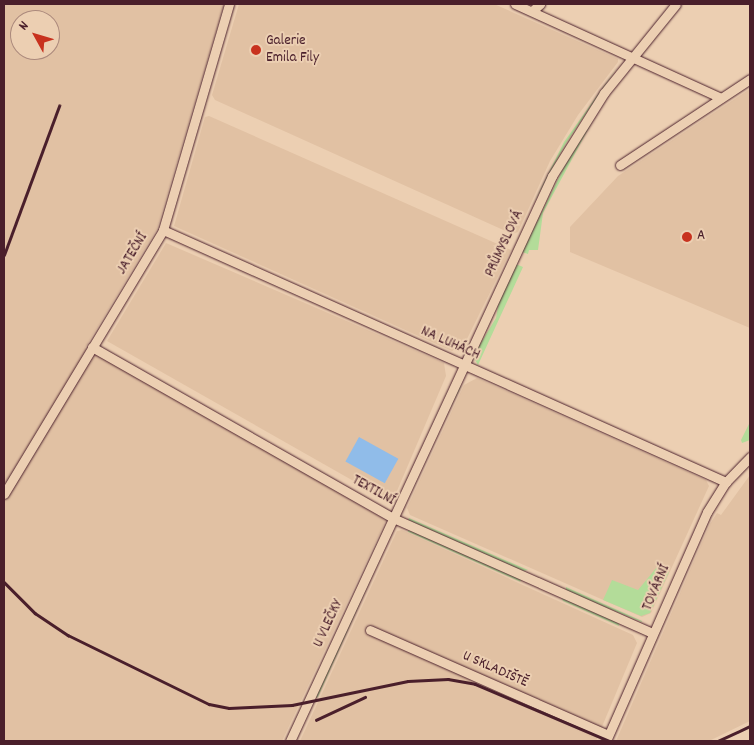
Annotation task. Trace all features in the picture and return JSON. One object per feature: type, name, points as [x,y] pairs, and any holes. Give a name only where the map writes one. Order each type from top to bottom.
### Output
[{"type":"street","name":"JATEČNÍ","points":[[4,494],[163,230],[229,4]]},
{"type":"street","points":[[516,4],[632,59],[721,98]]},
{"type":"street","points":[[532,11],[540,4]]},
{"type":"street","name":"PRŮMYSLOVÁ","points":[[393,518],[552,176],[588,116],[676,4]]},
{"type":"street","points":[[620,165],[750,79]]},
{"type":"street","name":"NA LUHÁCH","points":[[163,230],[726,482]]},
{"type":"street","name":"TEXTILNÍ","points":[[92,348],[393,518],[653,633]]},
{"type":"street","name":"TOVÁRNÍ","points":[[607,738],[695,536],[726,482],[750,457]]},
{"type":"street","name":"U VLEČKY","points":[[290,741],[393,518]]},
{"type":"street","name":"U SKLADIŠTĚ","points":[[370,630],[607,738]]},
{"type":"shaded area","points":[[4,4],[224,4],[157,229],[85,348],[386,520],[282,741],[4,741]]},
{"type":"shaded area","points":[[239,4],[494,4],[618,59],[618,62],[578,115],[550,161],[518,232],[512,234],[215,100],[212,95]]},
{"type":"shaded area","points":[[750,89],[750,328],[570,252],[570,227],[618,176]]},
{"type":"shaded area","points":[[209,116],[511,250],[465,343],[452,351],[174,226],[205,117]]},
{"type":"shaded area","points":[[166,243],[444,363],[446,376],[394,498],[387,500],[107,341]]},
{"type":"shaded area","points":[[477,378],[706,480],[709,486],[651,613],[642,617],[410,515],[407,508],[464,385]]},
{"type":"shaded area","points":[[750,475],[750,721],[709,741],[616,741],[710,524],[717,513],[721,515]]},
{"type":"shaded area","points":[[402,530],[633,635],[637,643],[596,741],[300,741],[397,531]]},
{"type":"green space","points":[[618,66],[566,143],[533,204],[564,142]]},
{"type":"green space","points":[[598,111],[543,213],[538,250],[529,250],[528,254],[522,252],[572,151]]},
{"type":"green space","points":[[516,264],[523,267],[478,365],[473,356],[496,318],[499,301]]},
{"type":"green space","points":[[459,386],[461,387],[401,504],[400,503]]},
{"type":"green space","points":[[750,422],[750,440],[742,443],[741,440]]},
{"type":"green space","points":[[409,518],[528,570],[523,571],[408,520]]},
{"type":"green space","points":[[409,529],[521,579],[520,582],[408,532]]},
{"type":"green space","points":[[391,534],[318,697],[315,698]]},
{"type":"green space","points":[[657,567],[669,572],[650,613],[641,616],[603,600],[612,580],[638,590]]},
{"type":"green space","points":[[566,587],[642,621],[642,622],[566,591]]},
{"type":"green space","points":[[561,597],[618,621],[619,626],[563,601]]},
{"type":"water","points":[[359,437],[398,459],[385,483],[345,461]]},
{"type":"railway","points":[[4,255],[59,106]]},
{"type":"railway","points":[[4,582],[35,613],[68,635],[209,704],[229,708],[292,705],[408,681],[448,679],[475,684],[609,741]]},
{"type":"railway","points":[[316,720],[365,697]]},
{"type":"railway","points":[[718,741],[750,726]]},
{"type":"place","name":"Galerie Emila Fily","points":[[256,50]]},
{"type":"place","name":"A","points":[[687,237]]}]
